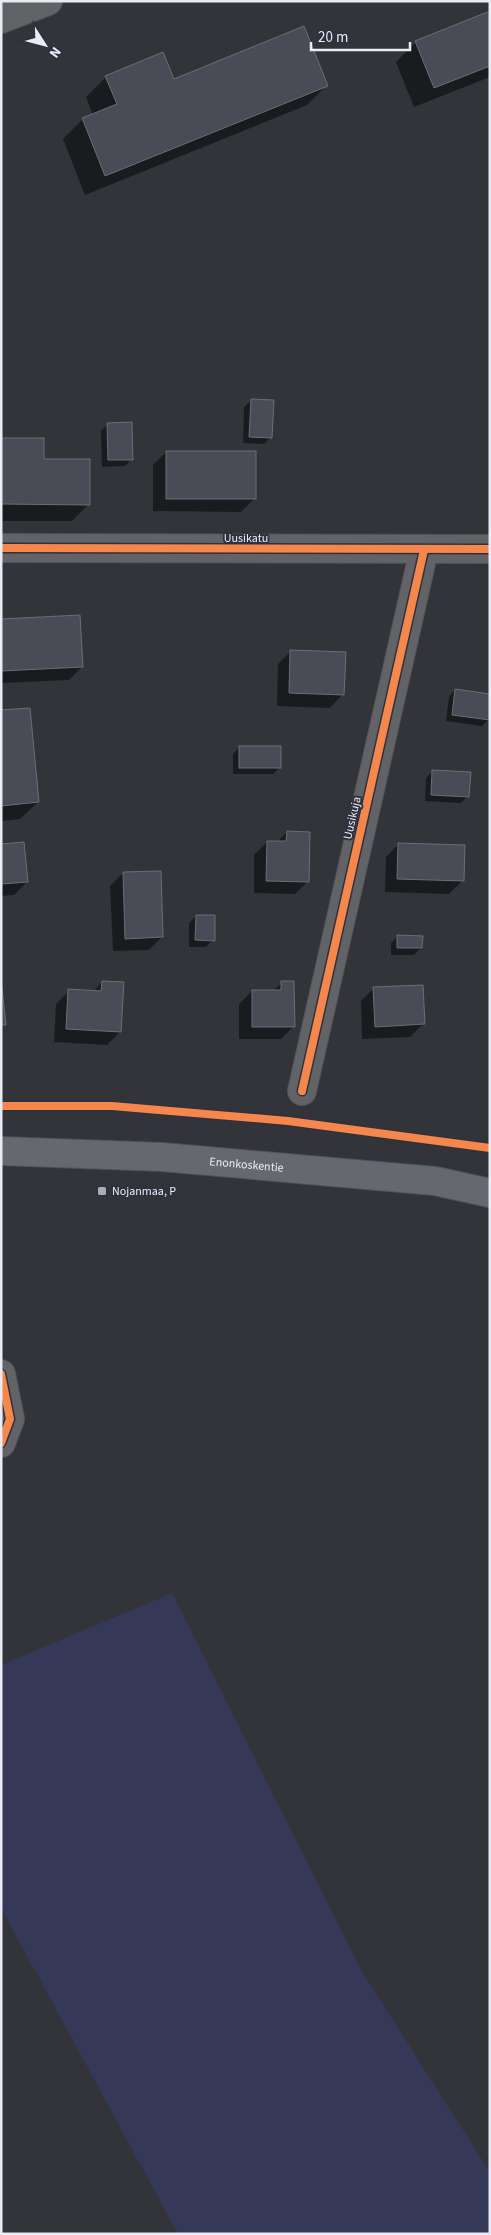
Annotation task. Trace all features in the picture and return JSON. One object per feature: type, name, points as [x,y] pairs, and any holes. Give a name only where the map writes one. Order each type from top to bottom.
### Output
[{"type":"main road","name":"Enonkoskentie","points":[[1,1151],[162,1156],[435,1181],[490,1193]]},
{"type":"street","points":[[1,19],[48,1]]},
{"type":"street","name":"Uusikatu","points":[[1,548],[490,549]]},
{"type":"street","name":"Uusikuja","points":[[302,1091],[424,550]]},
{"type":"street","points":[[1,1374],[10,1419],[1,1442]]},
{"type":"shaded area","points":[[172,1593],[361,1970],[490,2172],[490,2234],[178,2234],[1,1908],[1,1665]]},
{"type":"building","points":[[490,11],[490,66],[434,88],[415,41]]},
{"type":"building","points":[[304,26],[328,86],[105,176],[82,118],[117,104],[105,76],[163,52],[174,79]]},
{"type":"building","points":[[251,399],[274,400],[272,438],[249,437]]},
{"type":"building","points":[[132,422],[133,460],[108,460],[107,423]]},
{"type":"building","points":[[1,438],[44,438],[44,459],[90,459],[90,505],[1,504]]},
{"type":"building","points":[[166,451],[256,451],[256,499],[166,499]]},
{"type":"building","points":[[80,615],[83,667],[1,671],[1,619]]},
{"type":"building","points":[[290,650],[346,652],[344,695],[289,693]]},
{"type":"building","points":[[455,689],[490,694],[490,720],[452,715]]},
{"type":"building","points":[[30,708],[39,802],[1,806],[1,710]]},
{"type":"building","points":[[239,746],[281,746],[281,768],[239,768]]},
{"type":"building","points":[[432,770],[471,772],[469,797],[431,795]]},
{"type":"building","points":[[287,831],[310,832],[309,882],[266,881],[267,841],[286,841]]},
{"type":"building","points":[[24,842],[28,882],[1,884],[1,844]]},
{"type":"building","points":[[398,843],[465,845],[464,881],[397,879]]},
{"type":"building","points":[[161,871],[163,937],[125,939],[123,872]]},
{"type":"building","points":[[196,915],[215,915],[215,941],[195,940]]},
{"type":"building","points":[[397,935],[423,936],[422,948],[397,948]]},
{"type":"building","points":[[1,979],[6,1025],[1,1025]]},
{"type":"building","points":[[102,981],[124,982],[121,1032],[66,1029],[68,989],[101,991]]},
{"type":"building","points":[[281,981],[294,981],[295,1027],[252,1027],[252,990],[281,990]]},
{"type":"building","points":[[423,985],[425,1024],[375,1027],[373,987]]},
{"type":"cycle path","points":[[1,548],[490,549]]},
{"type":"cycle path","points":[[302,1091],[424,550]]},
{"type":"cycle path","points":[[1,1106],[112,1106],[288,1121],[490,1148]]},
{"type":"cycle path","points":[[1,1374],[10,1419],[1,1443]]},
{"type":"place","name":"Nojanmaa, P","points":[[102,1191]]}]
